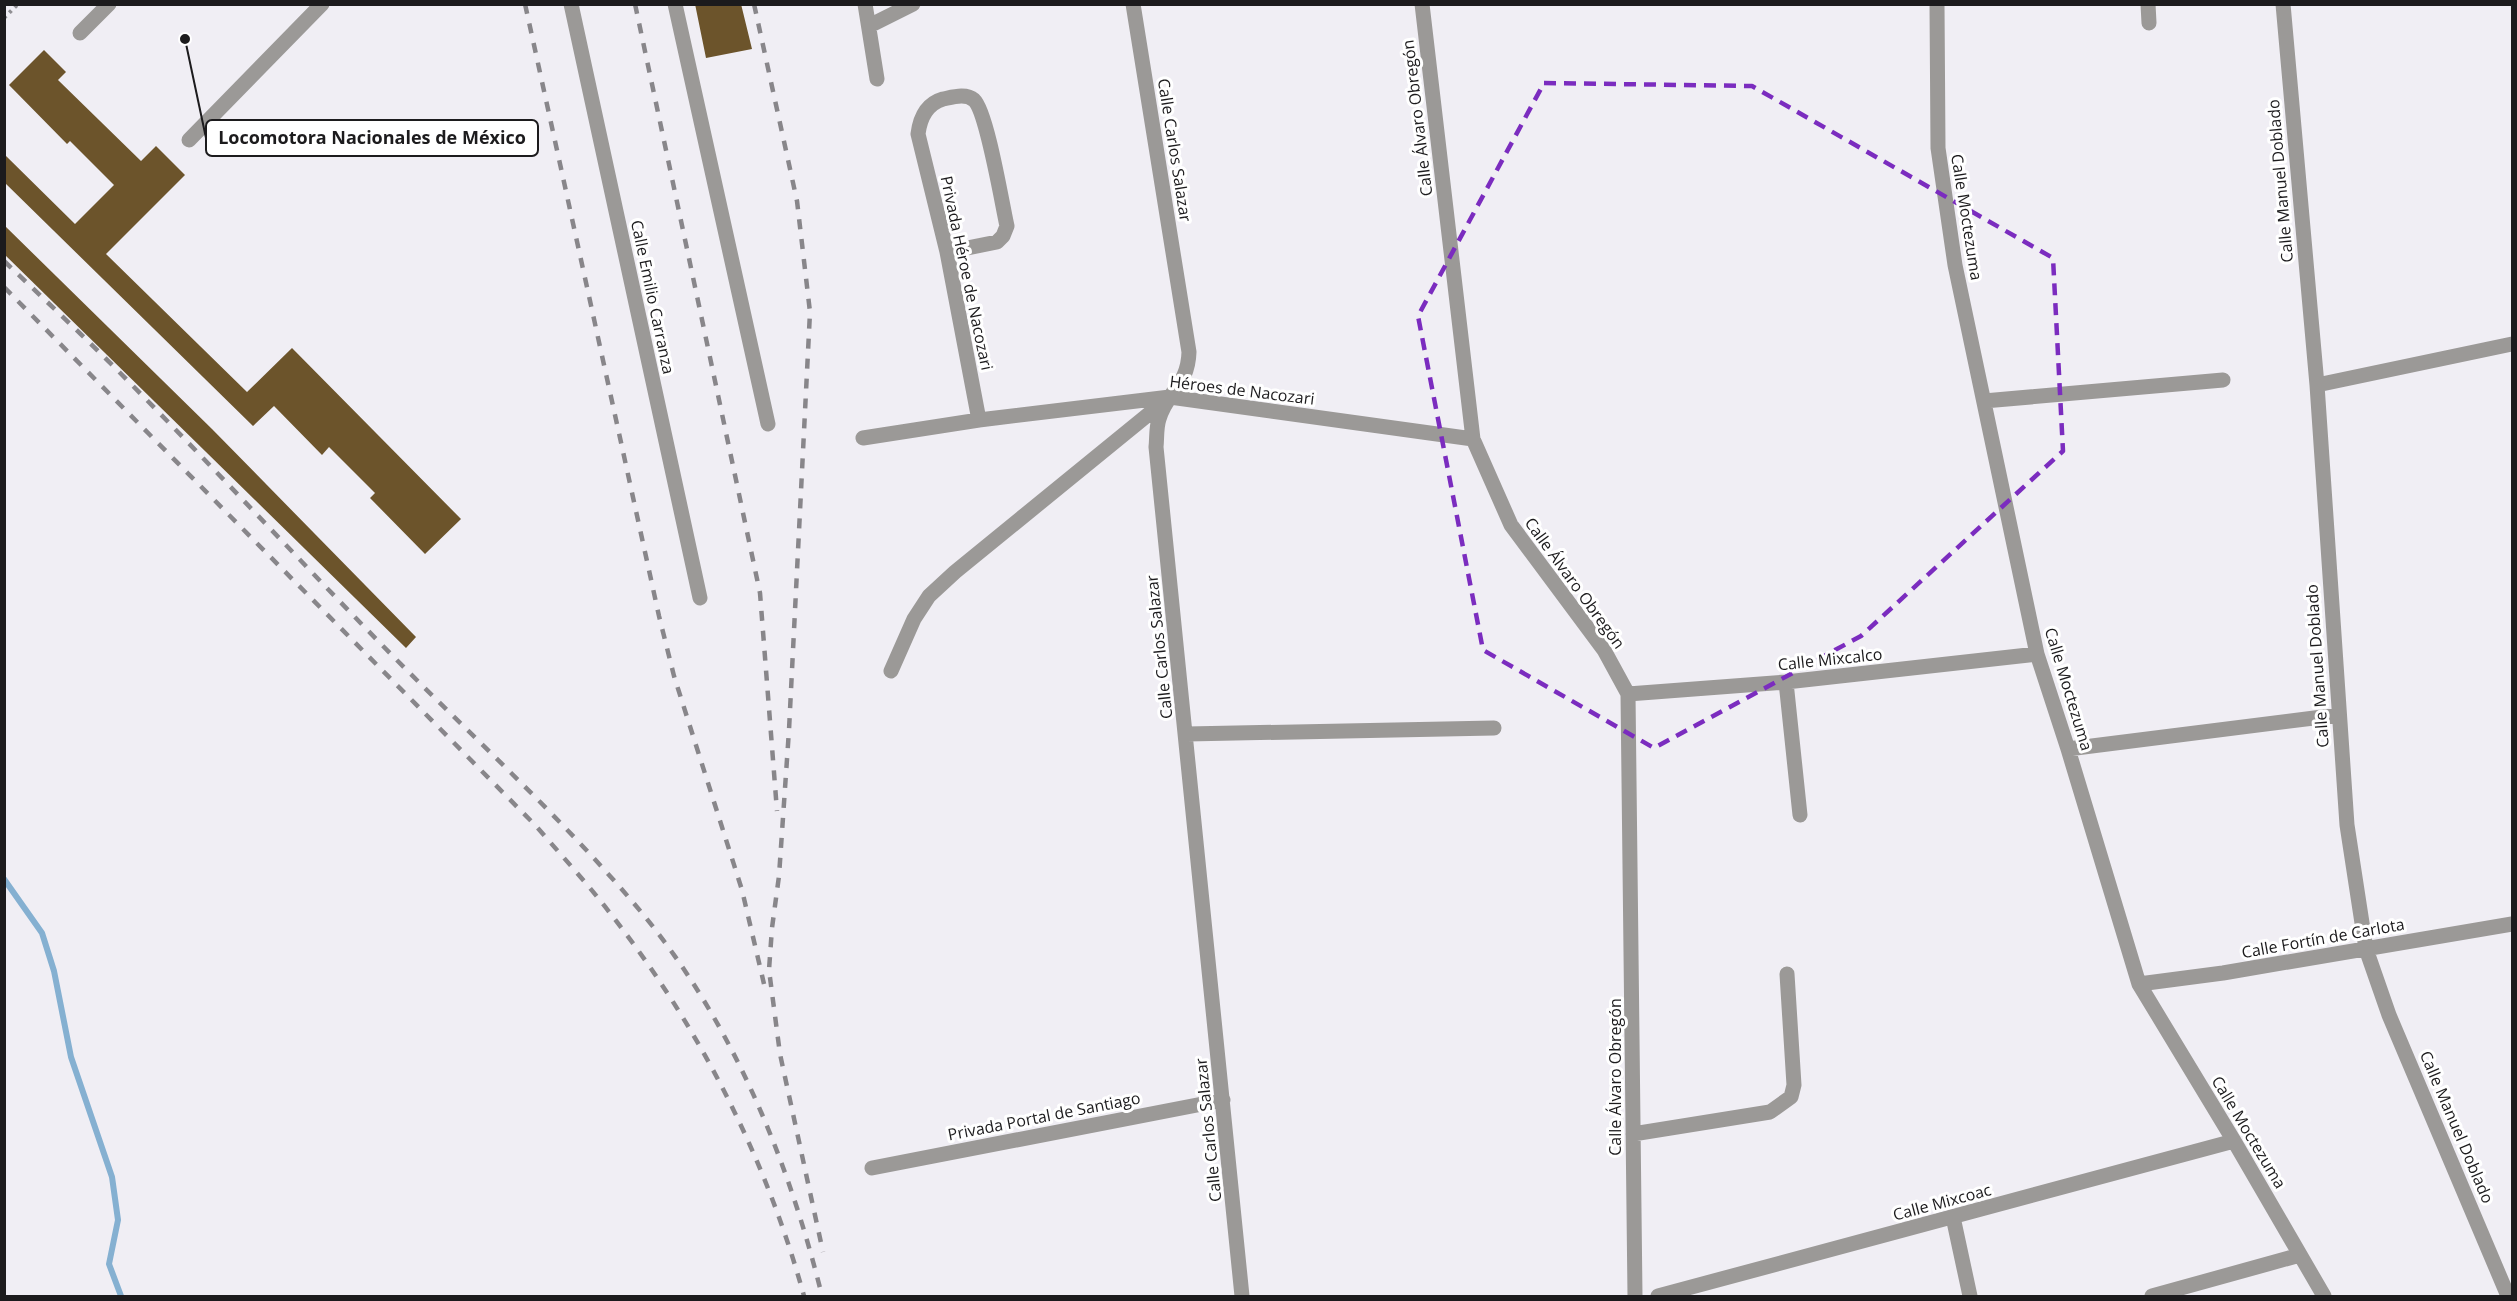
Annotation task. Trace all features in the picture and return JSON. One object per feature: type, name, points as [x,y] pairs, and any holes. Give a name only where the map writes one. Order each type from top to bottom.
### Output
[{"type":"street","points":[[80,33],[109,4]]},
{"type":"street","points":[[189,140],[322,4]]},
{"type":"street","name":"Calle Emilio Carranza","points":[[571,4],[700,597]]},
{"type":"street","points":[[675,4],[768,424]]},
{"type":"street","points":[[865,4],[877,79]]},
{"type":"street","points":[[869,26],[913,4]]},
{"type":"street","name":"Calle Carlos Salazar","points":[[1133,4],[1189,352],[1185,377],[1170,396],[1159,419],[1156,447],[1187,734],[1242,1296]]},
{"type":"street","name":"Calle Álvaro Obregón","points":[[1422,4],[1473,439],[1511,525],[1604,650],[1628,694],[1635,1296]]},
{"type":"street","name":"Calle Moctezuma","points":[[1936,4],[1938,148],[1955,265],[2037,654],[2139,984],[2324,1296]]},
{"type":"street","points":[[2148,4],[2149,23]]},
{"type":"street","name":"Calle Manuel Doblado","points":[[2283,4],[2317,385],[2347,825],[2366,949],[2389,1015],[2508,1296]]},
{"type":"street","name":"Privada Héroe de Nacozari","points":[[947,252],[997,242],[1003,236],[1007,226],[983,117],[975,100],[965,95],[940,100],[929,106],[920,118],[918,134],[947,252],[979,420]]},
{"type":"street","points":[[2317,385],[2512,349]]},
{"type":"street","points":[[1984,401],[2223,380]]},
{"type":"street","points":[[891,672],[914,619],[929,596],[955,572],[1170,396]]},
{"type":"street","name":"Héroes de Nacozari","points":[[863,438],[979,420],[1170,396],[1473,439]]},
{"type":"street","name":"Calle Mixcalco","points":[[1628,694],[1786,682],[2037,654]]},
{"type":"street","points":[[1786,682],[1800,815]]},
{"type":"street","points":[[2068,749],[2338,715]]},
{"type":"street","points":[[1187,734],[1494,728]]},
{"type":"street","name":"Calle Fortín de Carlota","points":[[2139,984],[2223,973],[2512,924]]},
{"type":"street","points":[[1633,1134],[1770,1112],[1791,1097],[1794,1085],[1787,974]]},
{"type":"street","name":"Privada Portal de Santiago","points":[[872,1167],[1223,1100]]},
{"type":"street","name":"Calle Mixcoac","points":[[1658,1296],[2234,1141]]},
{"type":"street","points":[[1953,1217],[1970,1296]]},
{"type":"street","points":[[2151,1296],[2300,1256]]},
{"type":"path","points":[[4,18],[18,4]]},
{"type":"highlighted area","points":[[1544,83],[1752,86],[2053,258],[2063,451],[1861,636],[1654,748],[1483,650],[1418,316]]},
{"type":"building","points":[[695,4],[741,4],[752,49],[706,58]]},
{"type":"building","points":[[44,50],[66,72],[58,80],[141,161],[156,146],[185,175],[106,254],[247,392],[292,348],[461,519],[425,554],[370,498],[375,493],[329,447],[322,455],[274,406],[253,426],[4,182],[4,154],[75,224],[114,185],[70,141],[67,144],[9,85]]},
{"type":"building","points":[[4,225],[212,429],[416,637],[406,648],[4,254]]},
{"type":"waterway","points":[[4,879],[42,933],[54,971],[71,1057],[112,1177],[118,1220],[109,1264],[121,1296]]},
{"type":"railway","points":[[525,4],[659,616],[674,676],[742,890],[764,984]]},
{"type":"railway","points":[[635,4],[760,593],[777,811]]},
{"type":"railway","points":[[754,4],[797,201],[810,312],[789,730],[779,876],[769,970],[780,1054],[823,1252]]},
{"type":"railway","points":[[4,261],[115,367],[382,645],[571,834],[631,900],[666,943],[697,989],[750,1087],[791,1190],[822,1296]]},
{"type":"railway","points":[[4,287],[536,826],[601,902],[673,1001],[726,1095],[770,1194],[804,1296]]},
{"type":"place","name":"Locomotora Nacionales de México","points":[[185,39]]}]
